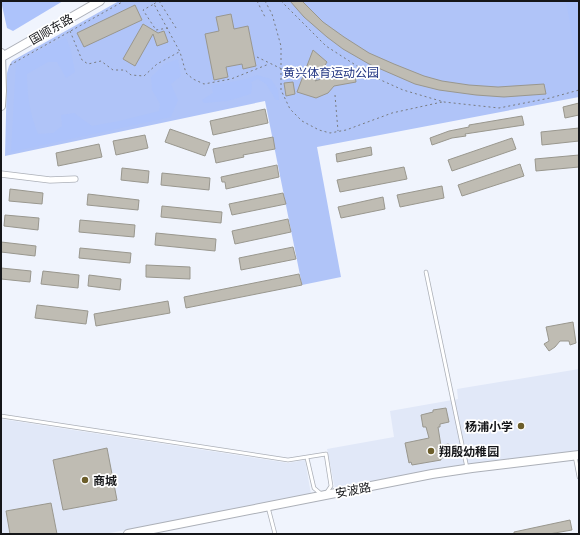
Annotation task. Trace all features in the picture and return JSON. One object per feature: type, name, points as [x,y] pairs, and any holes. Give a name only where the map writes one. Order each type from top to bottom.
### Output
[{"type":"street","name":"国顺东路","points":[[1,55],[100,1]]},
{"type":"street","points":[[1,55],[1,106]]},
{"type":"street","points":[[1,174],[50,180],[75,179]]},
{"type":"street","name":"安波路","points":[[128,534],[432,474],[467,468],[577,456]]},
{"type":"lane","points":[[426,272],[467,468]]},
{"type":"lane","points":[[1,416],[288,460],[326,454],[331,486],[324,496],[314,488],[307,458]]},
{"type":"lane","points":[[577,456],[579,477]]},
{"type":"lane","points":[[268,507],[275,534]]},
{"type":"path","points":[[10,65],[124,1]]},
{"type":"path","points":[[168,28],[156,30],[143,10],[159,1],[176,28]]},
{"type":"path","points":[[257,1],[265,17]]},
{"type":"path","points":[[266,1],[272,14],[281,46],[281,90],[290,109],[302,120],[319,130],[330,133],[338,132],[392,113],[444,102]]},
{"type":"path","points":[[280,1],[326,46],[374,77],[403,90],[444,102],[498,108],[550,98],[579,90]]},
{"type":"path","points":[[154,4],[180,52],[186,73],[193,80],[204,84],[231,78],[269,64]]},
{"type":"path","points":[[70,31],[82,60],[88,64],[101,61],[113,70],[125,70],[131,75],[144,76],[157,64],[180,52]]},
{"type":"path","points":[[257,57],[284,70],[285,77],[296,77],[298,71],[291,67],[284,70]]},
{"type":"path","points":[[335,95],[338,132]]},
{"type":"shaded area","points":[[1,1],[63,1],[13,31],[7,28]]},
{"type":"shaded area","points":[[566,1],[579,1],[578,77],[576,58]]},
{"type":"shaded area","points":[[66,37],[71,51],[75,72],[66,78],[57,62],[48,62],[27,74],[30,105],[38,134],[53,133],[62,126],[61,115],[74,113],[92,126],[159,111],[160,104],[152,90],[151,77],[164,64],[178,59],[181,76],[171,84],[178,100],[171,117],[11,152],[16,63]]},
{"type":"shaded area","points":[[257,75],[271,79],[278,90],[279,100],[276,100],[266,84],[258,79],[251,82],[251,94],[227,101],[204,103],[202,100],[213,93],[211,85],[242,80]]},
{"type":"shaded area","points":[[579,369],[579,452],[335,489],[327,449],[394,437],[390,411],[458,399],[457,389]]},
{"type":"shaded area","points":[[1,419],[288,463],[305,460],[311,494],[105,534],[1,534]]},
{"type":"green space","name":"黄兴体育运动公园","points":[[119,1],[579,1],[579,97],[317,147],[341,277],[302,285],[265,101],[5,156],[7,73],[12,61]]},
{"type":"building","points":[[290,1],[302,1],[323,22],[369,53],[424,76],[442,81],[498,87],[544,84],[546,94],[504,97],[476,95],[439,90],[415,84],[369,64],[343,49],[304,17]]},
{"type":"building","points":[[135,5],[142,20],[84,47],[77,33]]},
{"type":"building","points":[[231,14],[234,29],[248,26],[256,66],[243,69],[242,64],[226,67],[228,77],[214,80],[205,34],[219,31],[216,17]]},
{"type":"building","points":[[143,24],[158,33],[164,31],[168,42],[157,46],[153,34],[135,66],[123,59]]},
{"type":"building","points":[[313,50],[327,62],[315,81],[354,69],[356,82],[334,86],[328,93],[316,98],[297,92]]},
{"type":"building","points":[[293,82],[295,94],[286,96],[284,83]]},
{"type":"building","points":[[579,103],[579,115],[565,118],[563,107]]},
{"type":"building","points":[[265,109],[268,123],[213,135],[210,121]]},
{"type":"building","points":[[522,116],[524,125],[465,134],[466,136],[452,138],[432,145],[430,138],[449,131],[469,127],[469,125]]},
{"type":"building","points":[[579,128],[579,141],[542,145],[541,132]]},
{"type":"building","points":[[170,129],[210,143],[205,156],[165,142]]},
{"type":"building","points":[[145,135],[148,148],[116,155],[113,141]]},
{"type":"building","points":[[273,137],[275,149],[243,155],[244,157],[216,163],[213,149]]},
{"type":"building","points":[[512,138],[516,149],[452,171],[448,160]]},
{"type":"building","points":[[99,144],[102,157],[58,166],[56,153]]},
{"type":"building","points":[[371,147],[372,155],[337,162],[336,154]]},
{"type":"building","points":[[579,155],[579,167],[536,171],[535,159]]},
{"type":"building","points":[[520,164],[524,176],[462,196],[458,185]]},
{"type":"building","points":[[277,165],[279,177],[226,189],[225,182],[222,182],[221,177]]},
{"type":"building","points":[[404,167],[407,179],[340,192],[337,180]]},
{"type":"building","points":[[122,168],[149,171],[148,183],[121,180]]},
{"type":"building","points":[[162,173],[210,178],[209,190],[161,185]]},
{"type":"building","points":[[442,186],[444,198],[400,207],[397,195]]},
{"type":"building","points":[[10,189],[43,193],[42,204],[9,201]]},
{"type":"building","points":[[283,193],[286,204],[232,215],[229,204]]},
{"type":"building","points":[[88,194],[139,200],[138,210],[87,205]]},
{"type":"building","points":[[383,197],[385,209],[341,218],[338,207]]},
{"type":"building","points":[[162,206],[222,212],[221,223],[161,217]]},
{"type":"building","points":[[5,215],[39,218],[38,230],[4,226]]},
{"type":"building","points":[[288,219],[291,232],[235,244],[232,231]]},
{"type":"building","points":[[80,220],[135,225],[134,237],[79,232]]},
{"type":"building","points":[[156,233],[216,239],[215,251],[155,245]]},
{"type":"building","points":[[1,242],[36,246],[35,256],[1,252]]},
{"type":"building","points":[[293,247],[296,259],[241,270],[239,258]]},
{"type":"building","points":[[80,248],[131,253],[130,263],[79,258]]},
{"type":"building","points":[[146,265],[190,267],[190,279],[146,277]]},
{"type":"building","points":[[1,268],[31,271],[30,282],[1,279]]},
{"type":"building","points":[[43,271],[79,275],[78,288],[41,284]]},
{"type":"building","points":[[299,274],[302,285],[186,308],[184,297]]},
{"type":"building","points":[[89,275],[121,279],[120,290],[88,286]]},
{"type":"building","points":[[168,301],[170,313],[96,326],[94,314]]},
{"type":"building","points":[[37,305],[88,311],[86,324],[35,318]]},
{"type":"building","points":[[573,322],[576,343],[570,345],[569,341],[560,341],[549,351],[544,344],[549,341],[546,327]]},
{"type":"building","points":[[446,408],[449,422],[440,424],[440,427],[438,427],[441,446],[448,444],[454,447],[455,450],[452,456],[441,458],[441,460],[412,465],[411,462],[409,463],[405,443],[429,438],[426,427],[423,427],[421,415],[433,412],[433,410]]},
{"type":"building","name":"商城","points":[[107,448],[117,500],[63,510],[53,460]]},
{"type":"building","points":[[51,503],[57,534],[10,534],[6,511]]},
{"type":"building","points":[[570,520],[572,530],[549,534],[514,534],[514,532]]},
{"type":"place","name":"杨浦小学","points":[[521,426]]},
{"type":"place","name":"翔殷幼稚园","points":[[431,451]]},
{"type":"place","name":"商城","points":[[85,480]]}]
